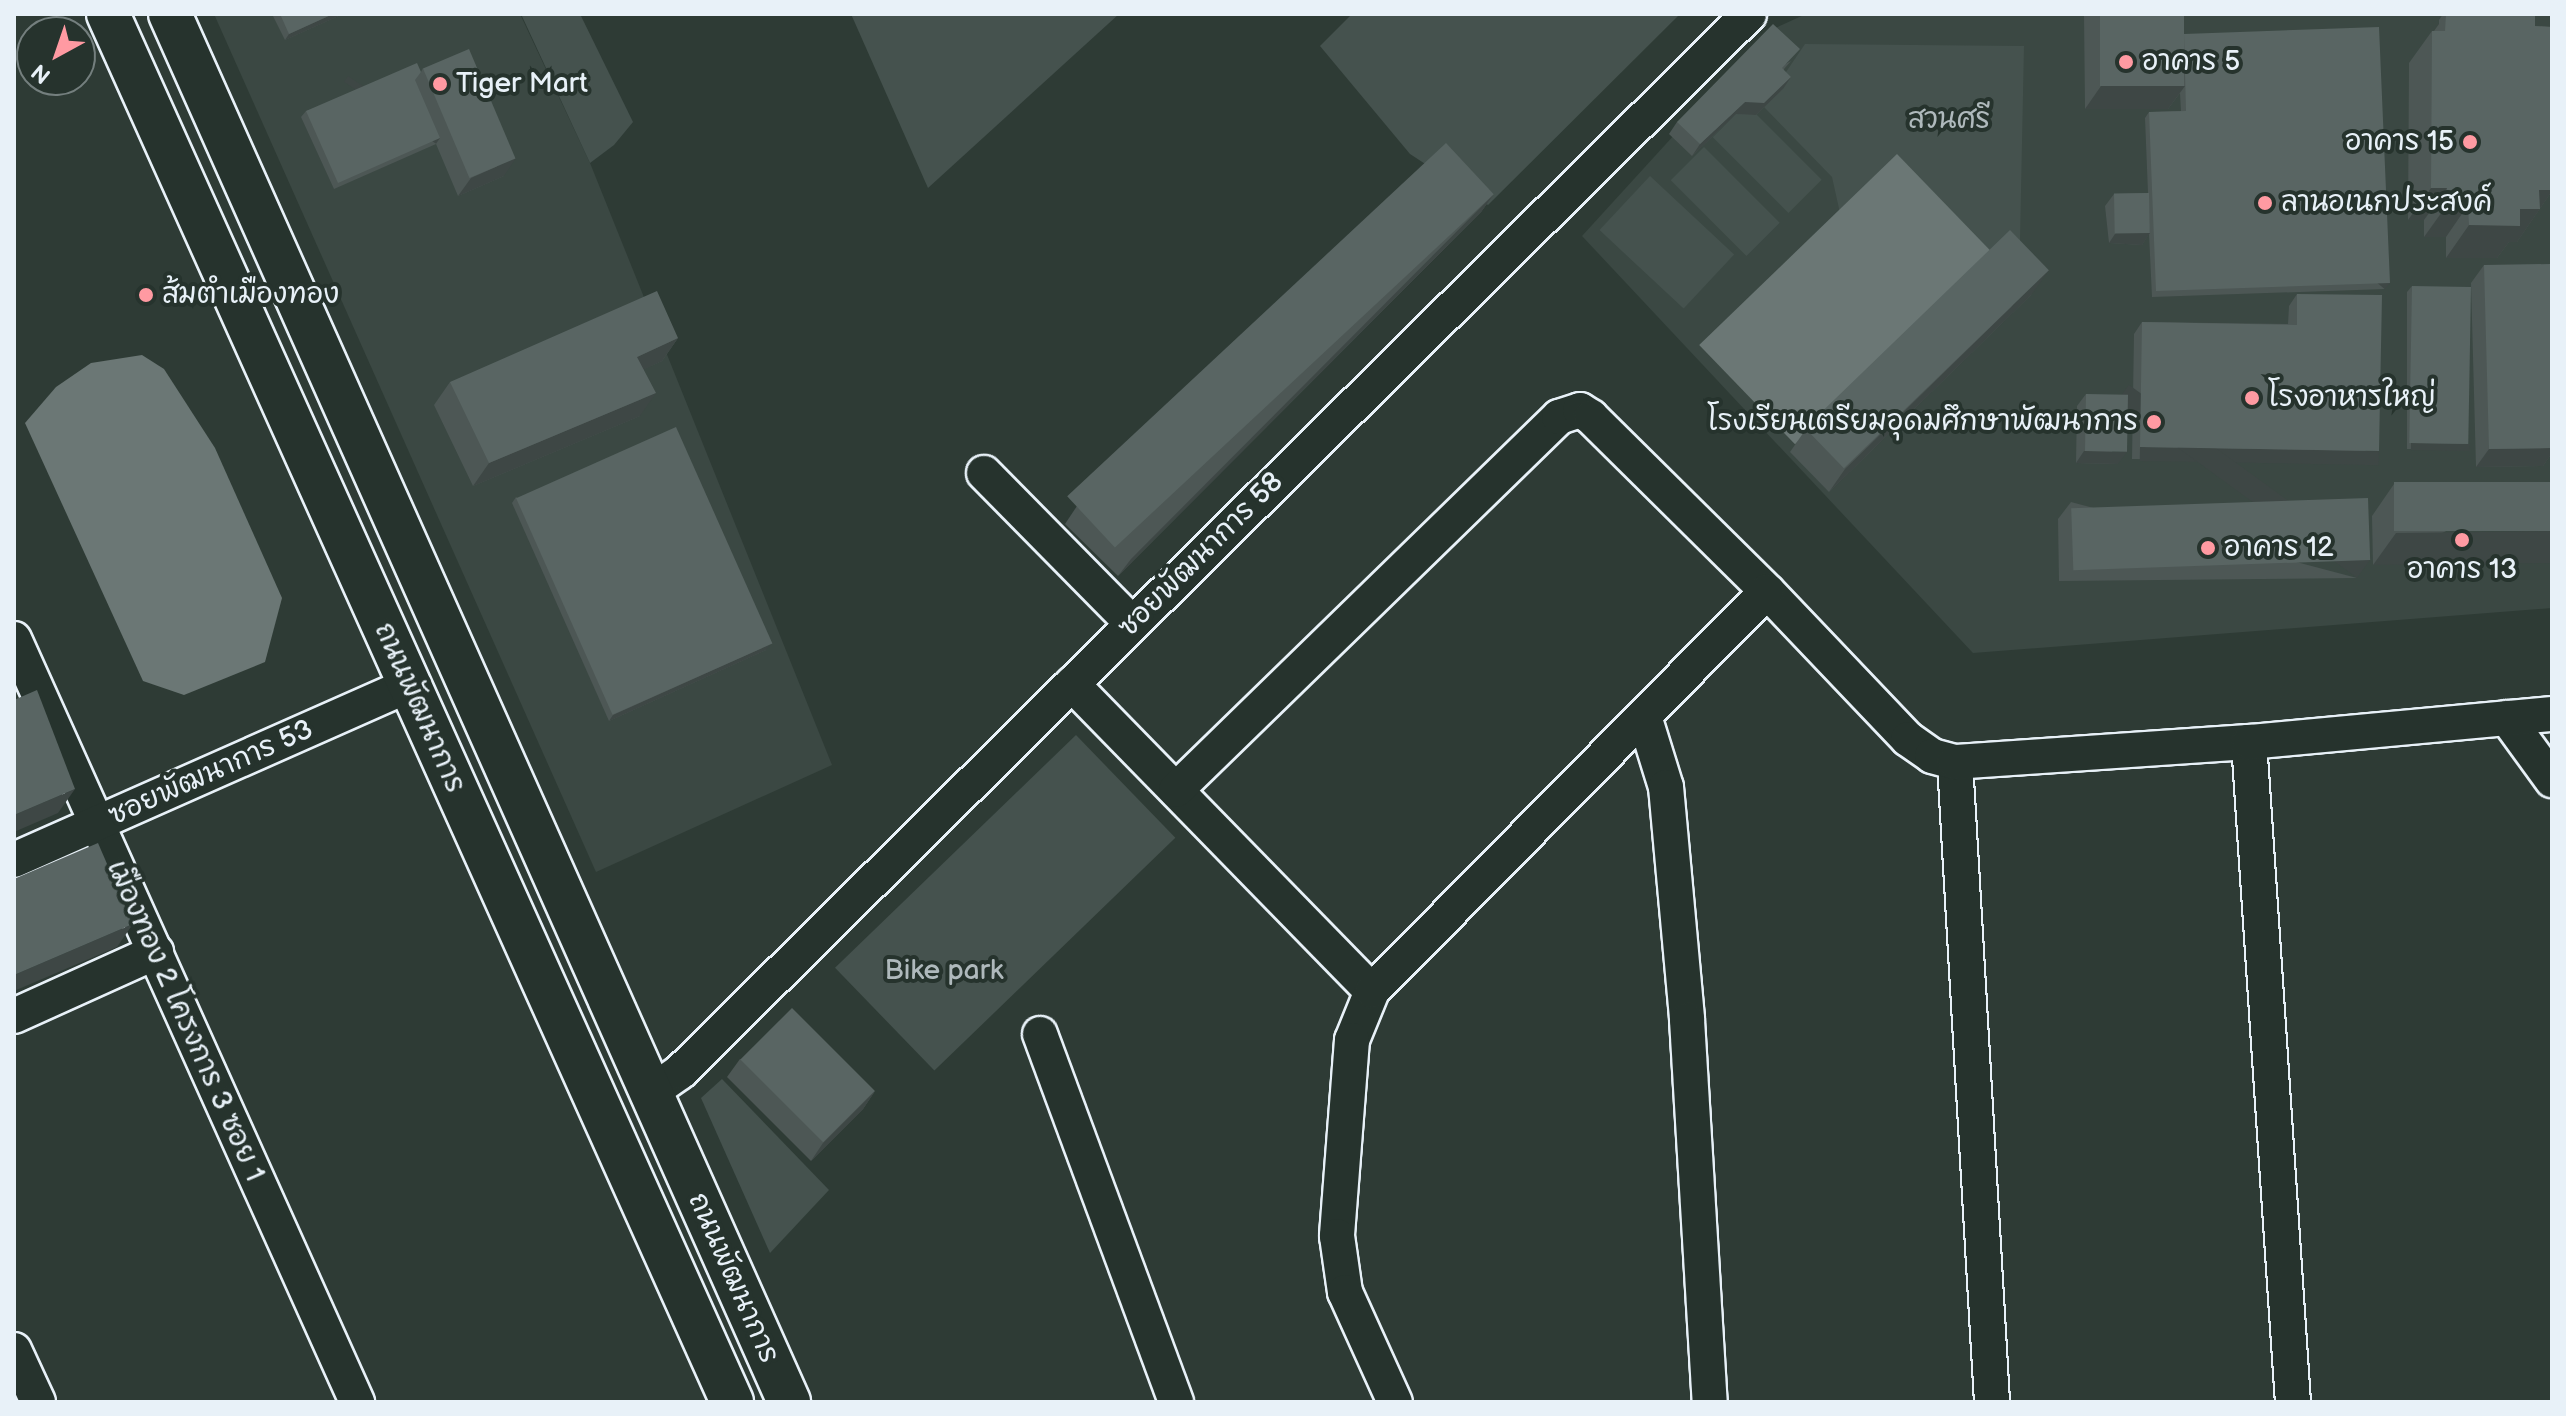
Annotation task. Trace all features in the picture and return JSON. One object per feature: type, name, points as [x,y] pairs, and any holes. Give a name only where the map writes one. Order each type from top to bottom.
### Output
[{"type":"main road","name":"ถนนพัฒนาการ","points":[[108,14],[732,1402]]},
{"type":"main road","name":"ถนนพัฒนาการ","points":[[170,14],[789,1402]]},
{"type":"main road","points":[[409,685],[452,643]]},
{"type":"main road","points":[[601,1113],[650,1093]]},
{"type":"street","name":"ซอยพัฒนาการ 58","points":[[650,1093],[680,1072],[1749,14]]},
{"type":"street","points":[[1176,790],[1559,417],[1580,410],[1591,417],[1767,591],[1908,739],[1932,756],[1955,762],[2249,742],[2552,714]]},
{"type":"street","points":[[984,473],[1132,623]]},
{"type":"street","points":[[1395,1402],[1345,1292],[1337,1236],[1352,1040],[1372,991],[1767,591]]},
{"type":"street","name":"เมืองทอง 2 โครงการ 3 ซอย 1","points":[[14,639],[26,693],[96,824],[156,952],[357,1402]]},
{"type":"street","points":[[1072,684],[1372,991]]},
{"type":"street","name":"ซอยพัฒนาการ 53","points":[[14,860],[409,685]]},
{"type":"street","points":[[1644,716],[1666,787],[1687,1020],[1710,1402]]},
{"type":"street","points":[[2507,718],[2552,780]]},
{"type":"street","points":[[2249,742],[2293,1402]]},
{"type":"street","points":[[1955,762],[1992,1402]]},
{"type":"street","points":[[14,1016],[156,952]]},
{"type":"street","points":[[1040,1034],[1172,1401]]},
{"type":"street","points":[[14,1350],[38,1402]]},
{"type":"shaded area","points":[[214,14],[520,14],[590,163],[832,765],[596,872]]},
{"type":"shaded area","name":"โรงเรียนเตรียมอุดมศึกษาพัฒนาการ","points":[[1806,14],[2552,14],[2552,608],[1973,653],[1582,236],[1769,31]]},
{"type":"shaded area","points":[[1897,154],[1993,253],[1795,444],[1699,345]]},
{"type":"shaded area","points":[[142,355],[164,369],[215,448],[282,598],[265,662],[184,695],[143,681],[25,423],[56,387],[91,363]]},
{"type":"green space","points":[[521,14],[580,14],[633,122],[614,145],[590,163]]},
{"type":"green space","points":[[851,14],[1119,14],[928,188]]},
{"type":"green space","points":[[1352,14],[1680,14],[1488,205],[1410,154],[1320,46]]},
{"type":"green space","name":"สวนศรี","points":[[1805,44],[2024,46],[2019,289],[1840,213],[1832,177],[1763,106]]},
{"type":"green space","points":[[1746,104],[1822,180],[1788,213],[1713,137]]},
{"type":"green space","points":[[1704,147],[1780,223],[1746,256],[1671,180]]},
{"type":"green space","points":[[1650,176],[1734,254],[1684,309],[1600,230]]},
{"type":"green space","name":"Bike park","points":[[1076,735],[1175,838],[934,1071],[835,968]]},
{"type":"green space","points":[[722,1079],[829,1190],[770,1253],[701,1098]]},
{"type":"building","points":[[280,14],[333,14],[289,34]]},
{"type":"building","name":"อาคาร 5","points":[[2100,14],[2184,14],[2184,86],[2100,86]]},
{"type":"building","name":"อาคาร 15","points":[[2446,14],[2535,14],[2535,26],[2552,27],[2552,190],[2539,190],[2540,209],[2520,209],[2520,226],[2469,225],[2468,205],[2447,205],[2447,188],[2431,188],[2432,31],[2445,31]]},
{"type":"building","points":[[1773,24],[1800,49],[1782,68],[1791,77],[1764,103],[1745,102],[1700,144],[1677,122]]},
{"type":"building","name":"ลานอเนกประสงค์","points":[[2379,27],[2390,283],[2156,291],[2149,112],[2186,111],[2184,34]]},
{"type":"building","points":[[469,49],[515,159],[469,178],[423,69]]},
{"type":"building","points":[[417,63],[421,72],[415,80],[440,138],[338,183],[306,111]]},
{"type":"building","points":[[1446,143],[1494,194],[1115,547],[1067,496]]},
{"type":"building","points":[[2149,193],[2150,233],[2115,234],[2114,194]]},
{"type":"building","points":[[2010,230],[2049,270],[1844,468],[1805,428]]},
{"type":"building","points":[[2550,264],[2552,448],[2489,449],[2484,265]]},
{"type":"building","points":[[2412,286],[2471,287],[2468,444],[2409,443]]},
{"type":"building","points":[[657,291],[678,338],[637,357],[656,393],[489,463],[450,382]]},
{"type":"building","name":"โรงอาหารใหญ่","points":[[2297,294],[2382,295],[2379,451],[2140,447],[2142,322],[2297,325]]},
{"type":"building","points":[[2086,394],[2128,395],[2127,452],[2085,451]]},
{"type":"building","points":[[676,427],[772,644],[613,715],[516,498]]},
{"type":"building","points":[[2394,482],[2552,482],[2552,531],[2394,531]]},
{"type":"building","name":"อาคาร 12","points":[[2368,498],[2370,560],[2073,570],[2071,508]]},
{"type":"building","points":[[37,690],[75,789],[14,815],[14,700]]},
{"type":"building","points":[[98,843],[133,924],[14,975],[14,879]]},
{"type":"building","points":[[792,1008],[875,1091],[823,1142],[740,1060]]},
{"type":"place","name":"อาคาร 5","points":[[2126,62]]},
{"type":"place","name":"Tiger Mart","points":[[440,84]]},
{"type":"place","name":"อาคาร 15","points":[[2470,142]]},
{"type":"place","name":"ลานอเนกประสงค์","points":[[2265,203]]},
{"type":"place","name":"ส้มตำเมืองทอง","points":[[146,295]]},
{"type":"place","name":"โรงอาหารใหญ่","points":[[2252,398]]},
{"type":"place","name":"โรงเรียนเตรียมอุดมศึกษาพัฒนาการ","points":[[2154,422]]},
{"type":"place","name":"อาคาร 13","points":[[2462,540]]},
{"type":"place","name":"อาคาร 12","points":[[2208,548]]}]
